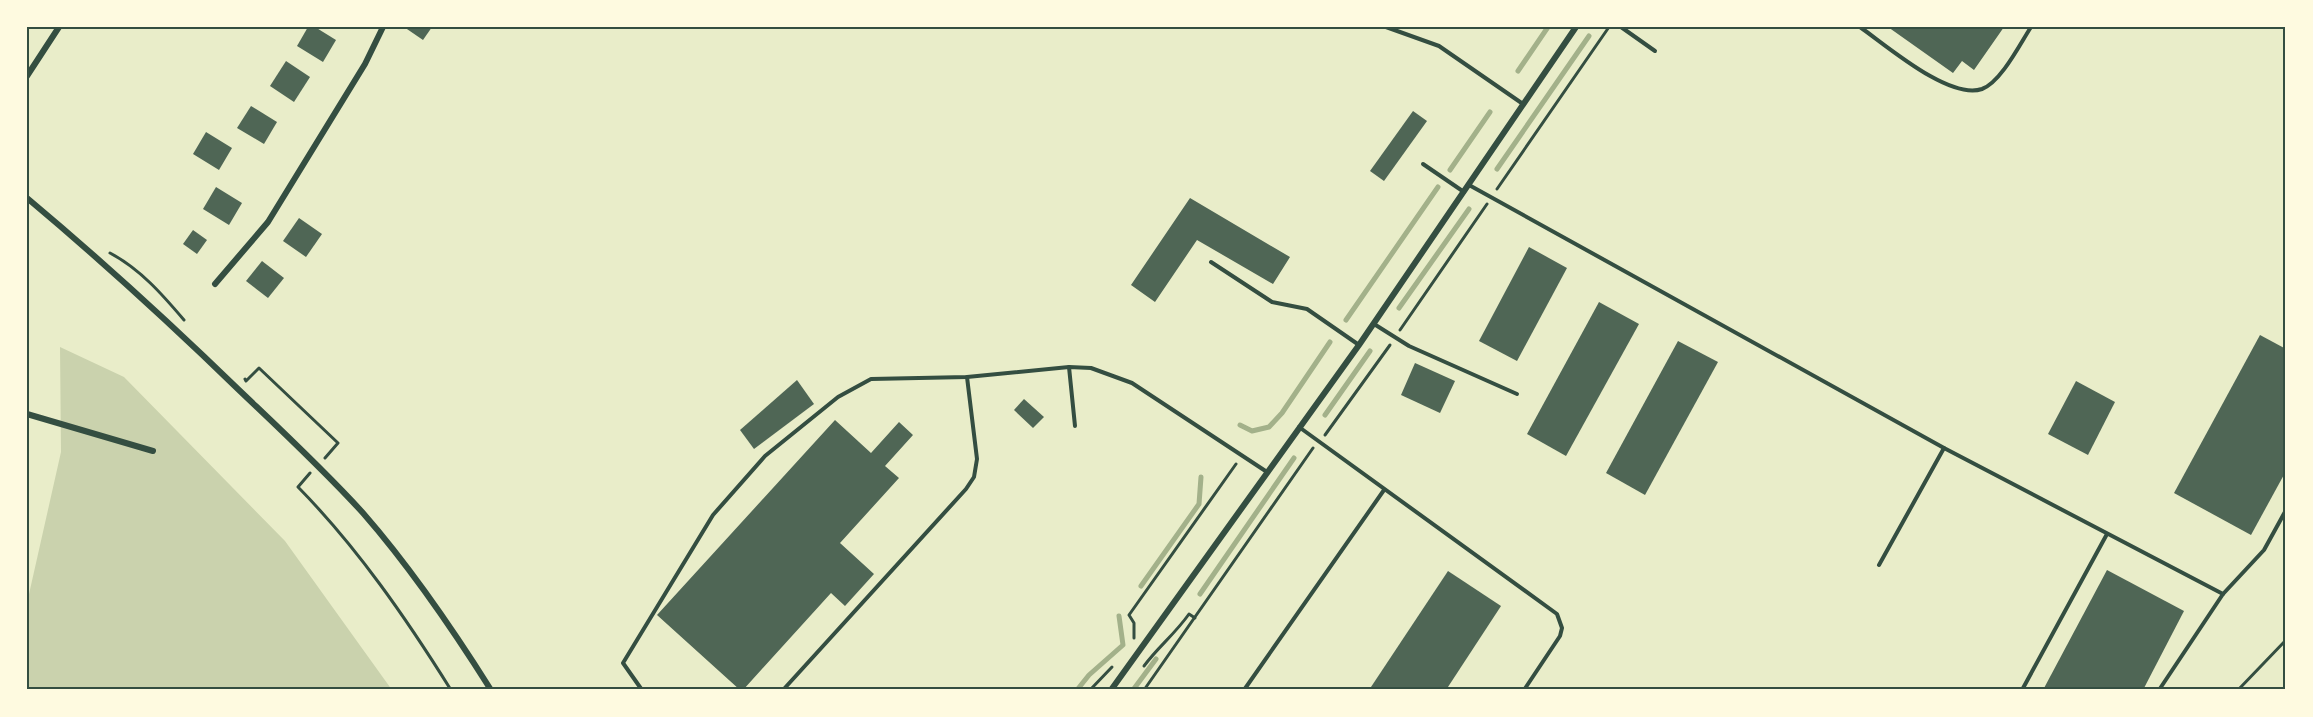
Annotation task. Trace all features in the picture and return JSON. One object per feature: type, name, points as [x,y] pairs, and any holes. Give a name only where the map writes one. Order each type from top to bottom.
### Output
[{"type":"street","points":[[27,76],[59,27]]},
{"type":"street","points":[[215,284],[268,222],[365,64],[383,27]]},
{"type":"street","points":[[1111,690],[1374,324],[1576,27]]},
{"type":"street","points":[[27,198],[178,331],[325,473],[363,513],[422,586],[490,690]]},
{"type":"street","points":[[27,414],[153,451]]},
{"type":"lane","points":[[1386,27],[1439,46],[1523,104]]},
{"type":"lane","points":[[1622,27],[1655,51]]},
{"type":"lane","points":[[1860,27],[1940,83],[1961,90],[1982,88],[1999,76],[2031,27]]},
{"type":"lane","points":[[1423,164],[1464,192]]},
{"type":"lane","points":[[1469,185],[1944,448],[2223,594]]},
{"type":"lane","points":[[1211,261],[1272,302],[1307,309],[1359,345]]},
{"type":"lane","points":[[1374,324],[1409,346],[1517,394]]},
{"type":"lane","points":[[1069,367],[1076,426]]},
{"type":"lane","points":[[642,690],[623,663],[713,515],[765,456],[838,398],[871,379],[967,378],[1069,367],[1091,368],[1132,383],[1268,472]]},
{"type":"lane","points":[[783,690],[966,489],[974,477],[977,459],[967,378]]},
{"type":"lane","points":[[1299,427],[1557,614],[1562,628],[1560,636],[1524,690]]},
{"type":"lane","points":[[1879,565],[1944,448]]},
{"type":"lane","points":[[1244,690],[1384,490]]},
{"type":"lane","points":[[2159,690],[2223,594],[2264,550],[2286,510]]},
{"type":"lane","points":[[2022,690],[2107,534]]},
{"type":"path","points":[[1144,690],[1318,441],[1326,434],[1395,337],[1609,27]]},
{"type":"path","points":[[102,248],[130,264],[160,293],[189,327]]},
{"type":"path","points":[[238,373],[246,381],[259,368],[338,443],[323,459]]},
{"type":"path","points":[[1133,642],[1135,629],[1129,615],[1242,455]]},
{"type":"path","points":[[312,471],[298,486],[327,517],[417,635],[451,690]]},
{"type":"path","points":[[1144,666],[1176,632],[1189,614],[1195,618]]},
{"type":"path","points":[[1176,632],[1182,636]]},
{"type":"path","points":[[2238,690],[2286,640]]},
{"type":"path","points":[[1090,690],[1117,662]]},
{"type":"green space","points":[[60,347],[124,377],[285,541],[392,690],[27,690],[27,603],[61,452]]},
{"type":"building","points":[[308,27],[315,27],[336,40],[323,62],[297,46]]},
{"type":"building","points":[[404,27],[432,27],[423,40]]},
{"type":"building","points":[[1888,27],[2004,27],[1974,70],[1962,61],[1953,73]]},
{"type":"building","points":[[286,61],[310,77],[294,102],[270,86]]},
{"type":"building","points":[[251,106],[277,122],[264,144],[237,128]]},
{"type":"building","points":[[1413,111],[1427,121],[1384,181],[1370,171]]},
{"type":"building","points":[[206,132],[232,148],[219,170],[193,154]]},
{"type":"building","points":[[216,187],[242,203],[229,225],[203,209]]},
{"type":"building","points":[[1190,198],[1290,257],[1273,284],[1197,240],[1155,302],[1131,285]]},
{"type":"building","points":[[299,218],[322,234],[306,257],[283,241]]},
{"type":"building","points":[[193,230],[207,240],[197,254],[183,244]]},
{"type":"building","points":[[1529,247],[1567,268],[1517,361],[1479,341]]},
{"type":"building","points":[[262,261],[284,278],[268,298],[246,281]]},
{"type":"building","points":[[1599,302],[1639,324],[1566,456],[1527,434]]},
{"type":"building","points":[[2260,335],[2286,349],[2286,471],[2251,535],[2174,493]]},
{"type":"building","points":[[1678,341],[1718,362],[1645,495],[1606,473]]},
{"type":"building","points":[[1415,363],[1455,381],[1440,413],[1401,395]]},
{"type":"building","points":[[797,380],[814,404],[754,449],[740,430]]},
{"type":"building","points":[[2076,381],[2115,402],[2088,455],[2048,434]]},
{"type":"building","points":[[1024,399],[1044,417],[1033,428],[1014,410]]},
{"type":"building","points":[[835,420],[871,453],[899,422],[913,435],[885,466],[899,478],[840,543],[874,574],[845,606],[831,593],[743,690],[740,690],[657,615]]},
{"type":"building","points":[[2107,570],[2184,611],[2143,690],[2043,690]]},
{"type":"building","points":[[1448,571],[1501,606],[1446,690],[1369,690]]},
{"type":"waterway","points":[[1518,71],[1548,27]]},
{"type":"waterway","points":[[1497,169],[1589,36]]},
{"type":"waterway","points":[[1450,170],[1490,112]]},
{"type":"waterway","points":[[1346,320],[1438,187]]},
{"type":"waterway","points":[[1399,308],[1469,209]]},
{"type":"waterway","points":[[1240,425],[1252,431],[1269,427],[1282,413],[1330,342]]},
{"type":"waterway","points":[[1325,415],[1370,351]]},
{"type":"waterway","points":[[1200,594],[1294,458]]},
{"type":"waterway","points":[[1141,586],[1199,504],[1201,477]]},
{"type":"waterway","points":[[1077,690],[1089,675],[1123,645],[1119,616]]},
{"type":"waterway","points":[[1133,690],[1156,659]]}]
